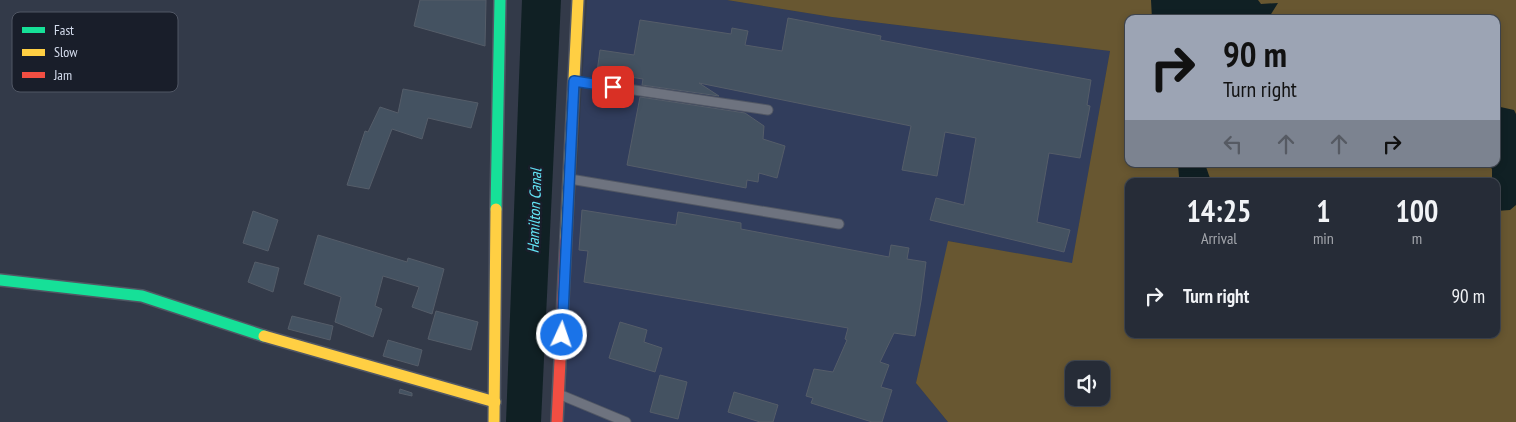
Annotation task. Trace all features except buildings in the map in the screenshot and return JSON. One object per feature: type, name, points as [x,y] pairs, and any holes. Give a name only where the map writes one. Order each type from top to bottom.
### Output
[{"type":"street","points":[[494,422],[497,88],[500,0]]},
{"type":"street","points":[[557,422],[578,0]]},
{"type":"street","points":[[0,280],[142,296],[230,326],[495,402]]},
{"type":"lane","points":[[574,81],[768,110]]},
{"type":"lane","points":[[570,178],[839,224]]},
{"type":"lane","points":[[558,394],[626,422]]},
{"type":"shaded area","points":[[587,0],[727,0],[832,17],[1110,51],[1072,264],[949,241],[916,383],[948,422],[562,422]]},
{"type":"shaded area","points":[[727,0],[1516,0],[1516,422],[948,422],[916,383],[948,241],[1072,263],[1110,51],[832,17]]},
{"type":"water","name":"Hamilton Canal","points":[[522,0],[561,0],[541,422],[506,422]]},
{"type":"water","points":[[1151,0],[1258,0],[1261,4],[1278,3],[1270,15],[1152,15]]},
{"type":"water","points":[[1500,107],[1514,110],[1516,114],[1516,205],[1510,210],[1500,211],[1500,178],[1492,178],[1490,167],[1500,167]]},
{"type":"water","points":[[1178,167],[1206,167],[1210,178],[1187,178],[1179,177]]},
{"type":"traffic: fast","points":[[496,209],[500,0]]},
{"type":"traffic: fast","points":[[0,280],[142,296],[264,336]]},
{"type":"traffic: slow","points":[[566,238],[578,0]]},
{"type":"traffic: slow","points":[[494,422],[496,209]]},
{"type":"traffic: slow","points":[[264,336],[495,402]]},
{"type":"traffic: jam","points":[[557,422],[566,238]]},
{"type":"route","points":[[562,335],[574,81],[613,87]]}]
